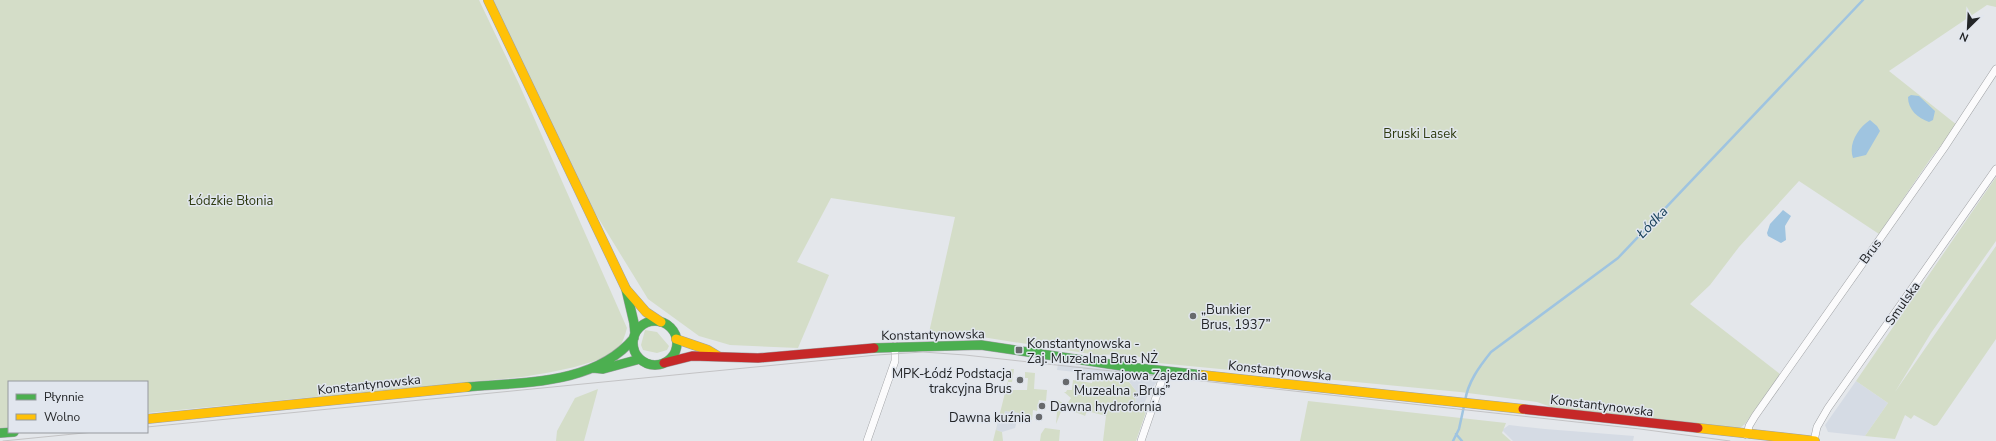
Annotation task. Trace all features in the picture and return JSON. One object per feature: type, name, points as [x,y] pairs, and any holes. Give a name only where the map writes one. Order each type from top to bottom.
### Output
[{"type":"main road","points":[[488,0],[626,289],[642,310],[651,317],[670,327],[676,339],[674,352],[664,363],[649,364],[640,359],[634,349],[635,327],[626,289]]},
{"type":"main road","points":[[634,336],[644,324],[654,321],[661,322]]},
{"type":"main road","name":"Konstantynowska","points":[[148,419],[537,381],[563,377],[593,368],[623,350],[634,336]]},
{"type":"main road","name":"Konstantynowska","points":[[676,339],[687,344],[712,350],[718,356]]},
{"type":"main road","name":"Konstantynowska","points":[[664,363],[685,357],[710,358],[718,356],[748,359],[895,346],[981,345],[1165,371],[1747,435],[1815,441]]},
{"type":"main road","name":"Konstantynowska","points":[[593,368],[603,369],[640,359]]},
{"type":"street","name":"Brus","points":[[1747,435],[1749,426],[1755,416],[1860,264],[1944,148],[1996,69]]},
{"type":"street","name":"Smulska","points":[[1815,441],[1818,425],[1828,408],[1996,169]]},
{"type":"street","points":[[867,441],[895,361],[895,346]]},
{"type":"street","points":[[1141,441],[1165,371]]},
{"type":"shaded area","points":[[1058,364],[1164,375],[1163,377],[1171,378],[1170,381],[1156,383],[1149,392],[1143,407],[1135,404],[1136,391],[1128,380],[1113,378],[1114,376],[1057,370]]},
{"type":"shaded area","points":[[1856,381],[1888,403],[1865,436],[1828,432],[1825,425]]},
{"type":"shaded area","points":[[1005,411],[1019,413],[1015,428],[1002,432],[996,430],[998,421],[1005,422]]},
{"type":"shaded area","points":[[1509,425],[1634,436],[1633,441],[1513,441],[1502,430]]},
{"type":"green space","name":"Łódzkie Błonia","points":[[0,0],[479,0],[519,84],[627,328],[624,339],[618,348],[610,354],[586,364],[558,371],[522,377],[148,413],[148,381],[8,381],[8,427],[0,428]]},
{"type":"green space","name":"Bruski Lasek","points":[[492,0],[1996,0],[1996,7],[1987,5],[1889,71],[1957,125],[1931,158],[1879,234],[1799,181],[1739,247],[1710,285],[1690,304],[1780,374],[1745,424],[1740,428],[1578,411],[1551,407],[1537,402],[1460,392],[1158,363],[1136,356],[1097,355],[982,337],[928,337],[955,217],[831,198],[797,262],[829,275],[798,348],[730,345],[699,336],[648,299],[589,203]]},
{"type":"green space","points":[[1996,177],[1996,241],[1931,333],[1895,392],[1996,246],[1996,339],[1937,425],[1934,426],[1914,415],[1911,419],[1905,415],[1895,439],[1865,436],[1888,403],[1856,381]]},
{"type":"green space","points":[[645,330],[657,332],[669,346],[667,350],[657,353],[643,350],[641,345]]},
{"type":"green space","points":[[1011,369],[1014,369],[1012,382],[1008,382],[1008,386],[1012,386],[1012,390],[1027,390],[1028,378],[1025,378],[1025,372],[1035,373],[1034,389],[1047,390],[1046,401],[1039,400],[1037,411],[1033,410],[1032,420],[1018,418],[1019,413],[1005,411],[1004,415],[1012,416],[1011,423],[998,421]]},
{"type":"green space","points":[[1093,378],[1129,382],[1136,391],[1135,404],[1147,409],[1136,441],[1103,441],[1106,416],[1087,411],[1085,416],[1064,408],[1071,398],[1064,392],[1067,390],[1072,390],[1073,380],[1092,383]]},
{"type":"green space","points":[[598,389],[584,441],[556,441],[557,431],[575,398]]},
{"type":"green space","points":[[1058,400],[1064,404],[1056,424]]},
{"type":"green space","points":[[1308,401],[1506,423],[1502,433],[1511,441],[1300,441]]},
{"type":"green space","points":[[998,421],[996,430],[1002,432],[1003,441],[993,441]]},
{"type":"green space","points":[[1045,428],[1060,430],[1059,441],[1040,441],[1041,434]]},
{"type":"water","points":[[1911,95],[1919,96],[1935,111],[1933,120],[1929,122],[1914,113],[1908,102],[1908,97]]},
{"type":"water","points":[[1870,120],[1880,131],[1866,155],[1853,158],[1852,147],[1855,137],[1862,127]]},
{"type":"water","points":[[1783,210],[1791,216],[1785,226],[1786,240],[1781,243],[1768,236],[1767,233],[1770,224]]},
{"type":"waterway","name":"Łódka","points":[[1465,401],[1471,381],[1491,352],[1618,258],[1863,0]]},
{"type":"waterway","name":"Łódka","points":[[1453,441],[1459,429],[1464,406]]},
{"type":"waterway","name":"Łódka","points":[[1456,434],[1462,441]]},
{"type":"tram line","points":[[148,427],[877,355],[923,352],[965,355],[1640,429],[1730,441]]},
{"type":"tram line","points":[[3,441],[84,433]]},
{"type":"traffic: fast","points":[[626,289],[635,334]]},
{"type":"traffic: fast","points":[[655,321],[667,325],[673,331],[677,343],[673,355],[667,361],[655,365],[643,361],[637,355],[633,343],[637,331],[643,325],[655,321]]},
{"type":"traffic: fast","points":[[467,387],[534,382],[579,373],[599,365],[618,353],[634,338]]},
{"type":"traffic: fast","points":[[874,348],[981,345],[1129,367],[1202,375]]},
{"type":"traffic: fast","points":[[593,368],[603,369],[640,359]]},
{"type":"traffic: fast","points":[[0,433],[8,432]]},
{"type":"traffic: slow","points":[[488,0],[626,289],[646,312],[661,322]]},
{"type":"traffic: slow","points":[[676,339],[708,350],[718,356]]},
{"type":"traffic: slow","points":[[1202,375],[1523,409]]},
{"type":"traffic: slow","points":[[148,419],[467,387]]},
{"type":"traffic: slow","points":[[1698,428],[1815,441]]},
{"type":"traffic: jam","points":[[664,363],[692,356],[758,358],[874,348]]},
{"type":"traffic: jam","points":[[1523,409],[1698,428]]},
{"type":"place","name":"„Bunkier Brus, 1937”","points":[[1193,316]]},
{"type":"place","name":"Konstantynowska - Zaj. Muzealna Brus NŻ","points":[[1019,350]]},
{"type":"place","name":"MPK-Łódź Podstacja trakcyjna Brus","points":[[1020,380]]},
{"type":"place","name":"Tramwajowa Zajezdnia Muzealna „Brus”","points":[[1066,382]]},
{"type":"place","name":"Dawna hydrofornia","points":[[1042,406]]},
{"type":"place","name":"Dawna kuźnia","points":[[1039,417]]}]
